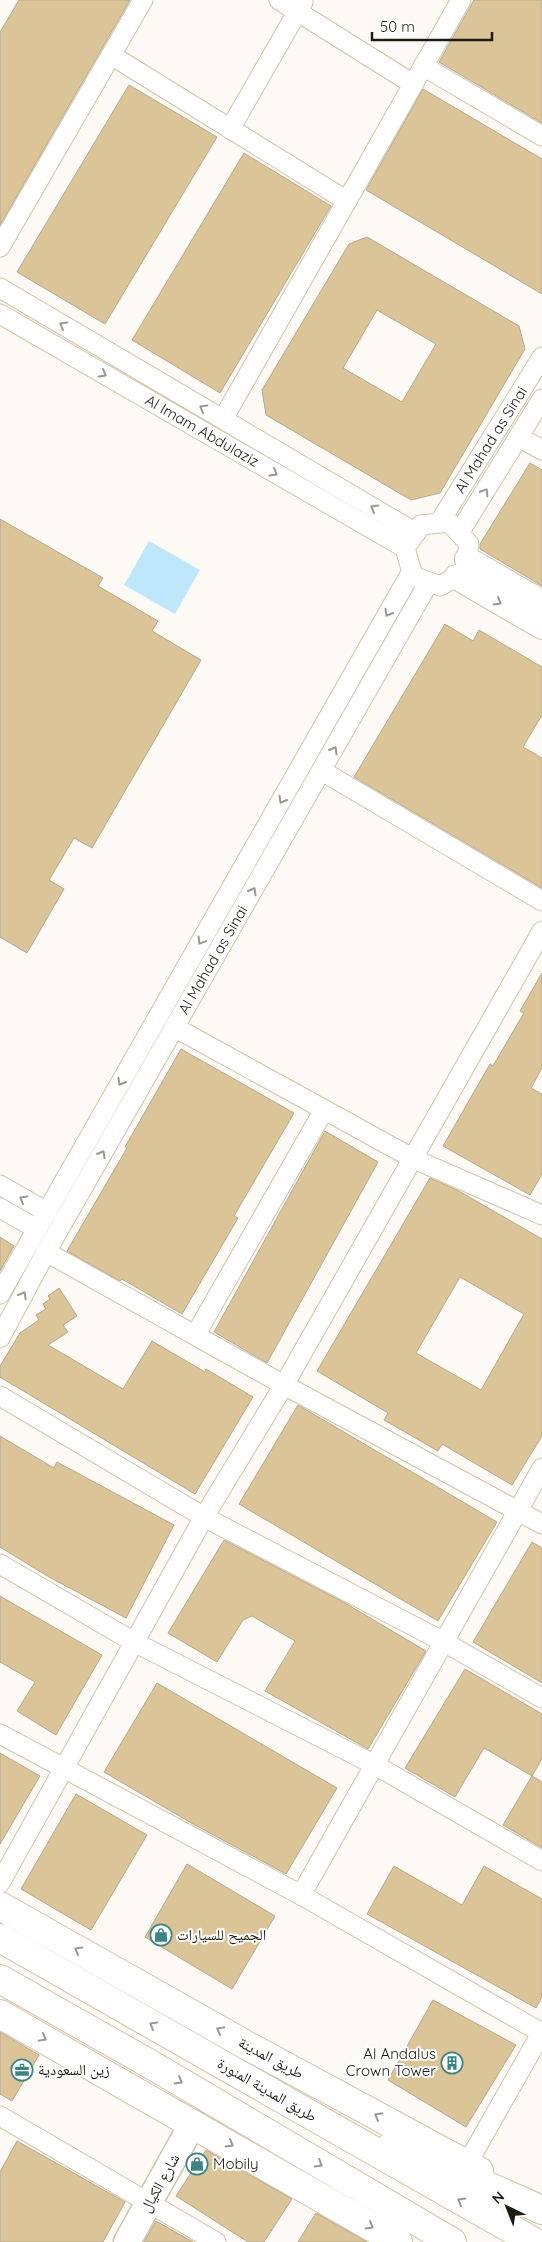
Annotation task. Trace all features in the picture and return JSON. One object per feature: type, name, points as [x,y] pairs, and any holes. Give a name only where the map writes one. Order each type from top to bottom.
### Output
[{"type":"main road","name":"طريق المدينة","points":[[0,1906],[248,2046],[466,2164],[542,2210]]},
{"type":"main road","points":[[0,1924],[79,1982]]},
{"type":"main road","name":"طريق المدينة المنورة","points":[[0,1938],[534,2242]]},
{"type":"main road","points":[[0,1979],[150,2064],[452,2242]]},
{"type":"main road","points":[[0,1996],[150,2064]]},
{"type":"main road","points":[[0,2014],[398,2242]]},
{"type":"main road","points":[[246,2078],[542,2210]]},
{"type":"main road","name":"شارع الكيال","points":[[127,2242],[193,2123]]},
{"type":"street","points":[[0,247],[143,0]]},
{"type":"street","points":[[279,0],[301,6],[413,84]]},
{"type":"street","points":[[223,419],[461,0]]},
{"type":"street","points":[[230,129],[301,6]]},
{"type":"street","points":[[111,55],[347,201]]},
{"type":"street","points":[[423,66],[542,136]]},
{"type":"street","points":[[0,288],[416,532]]},
{"type":"street","name":"Al Imam Abdulaziz","points":[[0,314],[405,548]]},
{"type":"street","name":"Al Mahad as Sinai","points":[[439,523],[542,357]]},
{"type":"street","name":"Al Mahad as Sinai","points":[[459,533],[542,399]]},
{"type":"street","points":[[519,437],[542,450]]},
{"type":"street","points":[[449,522],[469,544],[461,568],[440,586],[413,576],[405,548],[416,532],[421,525],[449,522]]},
{"type":"street","points":[[461,568],[542,602]]},
{"type":"street","points":[[461,568],[542,627]]},
{"type":"street","name":"Al Mahad as Sinai","points":[[0,1294],[412,571]]},
{"type":"street","name":"Al Mahad as Sinai","points":[[0,1338],[46,1252],[429,582]]},
{"type":"street","points":[[322,771],[542,901]]},
{"type":"street","points":[[0,1883],[204,1517],[284,1385],[542,931]]},
{"type":"street","points":[[174,1027],[414,1159],[542,1214]]},
{"type":"street","points":[[196,1334],[324,1110]]},
{"type":"street","points":[[0,1186],[47,1212]]},
{"type":"street","points":[[0,1208],[37,1229]]},
{"type":"street","points":[[46,1252],[196,1334],[284,1385],[542,1524]]},
{"type":"street","points":[[0,1396],[204,1517],[444,1642],[542,1698]]},
{"type":"street","points":[[301,1895],[542,1468]]},
{"type":"street","points":[[0,1564],[134,1642],[374,1765],[542,1861]]},
{"type":"street","points":[[0,1734],[64,1770],[301,1895],[542,2032],[466,2164]]},
{"type":"street","points":[[0,2116],[216,2242]]},
{"type":"water","points":[[149,541],[200,570],[175,614],[124,585]]},
{"type":"building","points":[[19,0],[130,0],[0,225],[0,32]]},
{"type":"building","points":[[474,0],[542,0],[542,123],[439,62]]},
{"type":"building","points":[[129,85],[217,137],[105,324],[17,272]]},
{"type":"building","points":[[423,89],[542,159],[542,294],[366,190]]},
{"type":"building","points":[[244,153],[331,206],[220,393],[132,340]]},
{"type":"building","points":[[367,237],[519,326],[525,349],[440,493],[411,500],[266,415],[262,390],[349,244]],"holes":[[[377,310],[436,344],[402,402],[343,368]]]},
{"type":"building","points":[[530,463],[542,470],[542,586],[480,549],[480,544]]},
{"type":"building","points":[[0,519],[103,578],[98,586],[158,621],[152,631],[201,660],[92,848],[74,838],[49,880],[64,889],[27,953],[0,937]]},
{"type":"building","points":[[445,624],[473,641],[479,630],[542,667],[542,715],[523,747],[542,758],[542,888],[354,777]]},
{"type":"building","points":[[542,973],[542,1068],[531,1088],[542,1094],[542,1174],[530,1195],[443,1146],[490,1064],[493,1066],[524,1013],[520,1011]]},
{"type":"building","points":[[181,1049],[294,1113],[234,1216],[238,1218],[182,1314],[122,1279],[120,1281],[67,1251],[127,1148],[125,1147]]},
{"type":"building","points":[[325,1131],[378,1162],[267,1363],[214,1332]]},
{"type":"building","points":[[430,1178],[457,1190],[542,1239],[542,1436],[512,1485],[442,1444],[438,1451],[384,1420],[388,1413],[317,1371]],"holes":[[[460,1277],[524,1314],[481,1390],[416,1353]]]},
{"type":"building","points":[[0,1237],[14,1246],[0,1271]]},
{"type":"building","points":[[59,1288],[77,1316],[63,1325],[68,1332],[48,1345],[123,1389],[152,1341],[205,1372],[206,1369],[253,1397],[195,1494],[0,1377],[0,1366],[20,1333],[39,1320],[36,1315],[46,1309],[43,1304],[50,1299],[48,1296]]},
{"type":"building","points":[[298,1405],[497,1522],[438,1621],[239,1504]]},
{"type":"building","points":[[0,1436],[54,1468],[57,1462],[174,1525],[126,1618],[49,1577],[0,1547]]},
{"type":"building","points":[[224,1540],[345,1603],[426,1651],[368,1749],[265,1691],[295,1641],[252,1616],[243,1620],[217,1662],[168,1633]]},
{"type":"building","points":[[532,1542],[542,1548],[542,1683],[473,1642]]},
{"type":"building","points":[[0,1596],[102,1655],[56,1735],[17,1711],[35,1682],[0,1662]]},
{"type":"building","points":[[465,1669],[542,1714],[542,1759],[532,1776],[484,1748],[455,1797],[405,1768]]},
{"type":"building","points":[[157,1683],[337,1788],[286,1874],[193,1824],[104,1772]]},
{"type":"building","points":[[0,1753],[40,1776],[0,1844]]},
{"type":"building","points":[[532,1776],[542,1782],[542,1848],[503,1825]]},
{"type":"building","points":[[76,1794],[147,1835],[91,1930],[21,1889]]},
{"type":"building","points":[[187,1864],[275,1916],[232,1989],[145,1937]]},
{"type":"building","points":[[394,1866],[462,1905],[484,1866],[542,1899],[542,1997],[536,2008],[367,1914]]},
{"type":"building","name":"Al Andalus Crown Tower","points":[[433,2000],[516,2045],[466,2127],[388,2080]]},
{"type":"building","points":[[0,2032],[39,2055],[12,2101],[0,2094]]},
{"type":"building","points":[[17,2141],[125,2202],[103,2242],[0,2242],[0,2172]]},
{"type":"building","points":[[206,2150],[292,2199],[264,2242],[248,2242],[176,2196]]},
{"type":"building","points":[[316,2213],[367,2242],[298,2242]]},
{"type":"building","points":[[156,2221],[193,2242],[144,2242]]},
{"type":"place","name":"الجميح للسيارات","points":[[161,1935]]},
{"type":"place","name":"Al Andalus Crown Tower","points":[[452,2063]]},
{"type":"place","name":"زين السعودية","points":[[22,2070]]},
{"type":"place","name":"Mobily","points":[[197,2164]]}]
